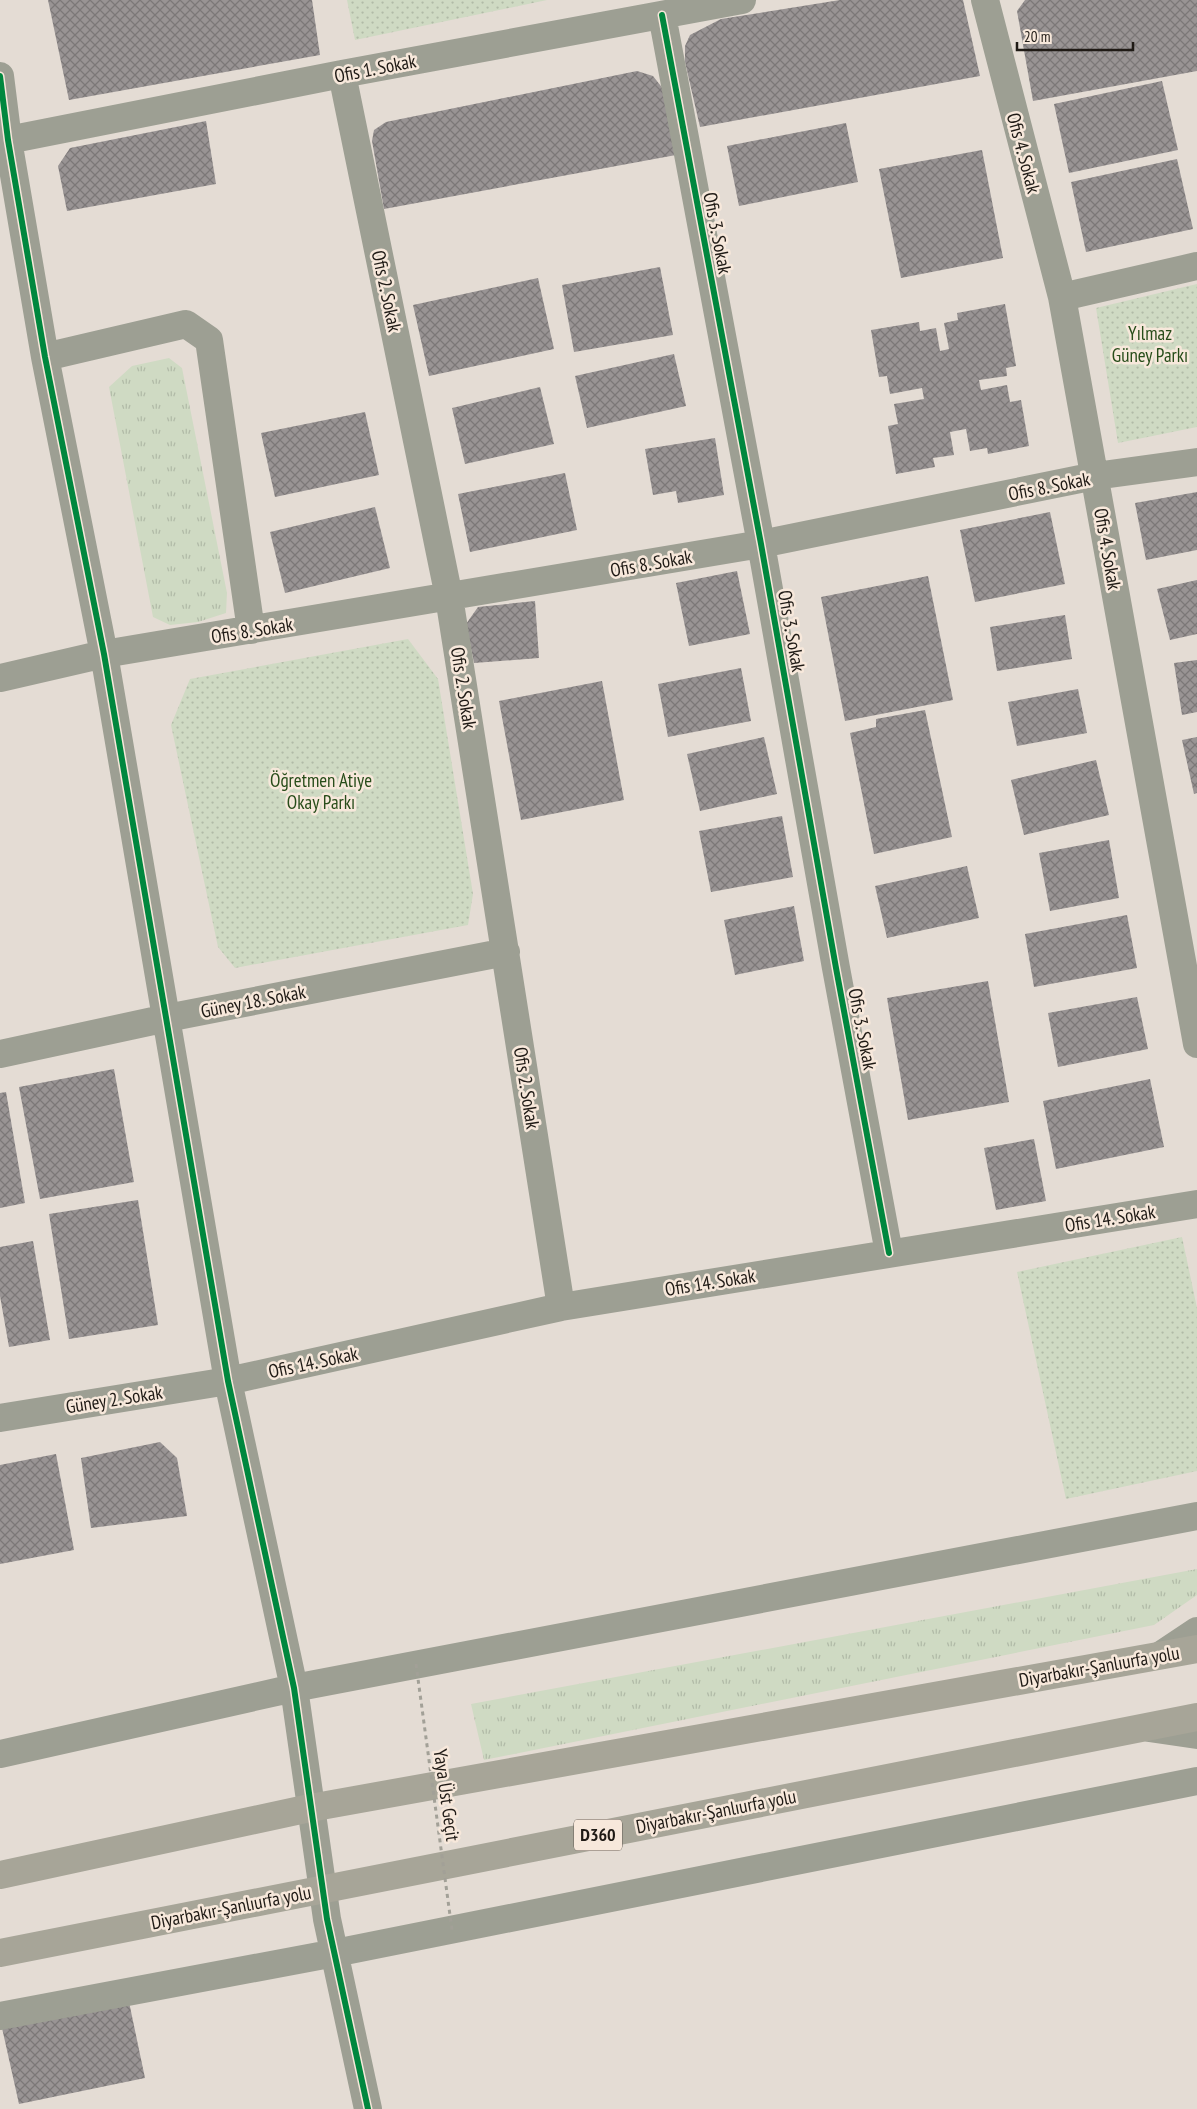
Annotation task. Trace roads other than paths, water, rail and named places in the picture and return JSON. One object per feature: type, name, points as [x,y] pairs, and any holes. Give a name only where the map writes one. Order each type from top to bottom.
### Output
[{"type":"highway","name":"Diyarbakır-Şanlıurfa yolu","points":[[0,1875],[310,1808],[1197,1649]]},
{"type":"highway","name":"Diyarbakır-Şanlıurfa yolu","points":[[0,1953],[1197,1717]]},
{"type":"street","name":"Ofis 1. Sokak","points":[[8,140],[342,74],[742,0]]},
{"type":"street","name":"Ofis 4. Sokak","points":[[985,0],[1062,297],[1197,1044]]},
{"type":"street","name":"Ofis 3. Sokak","points":[[662,15],[761,544],[889,1253]]},
{"type":"street","name":"Ofis 2. Sokak","points":[[342,74],[449,597],[561,1307]]},
{"type":"street","points":[[0,76],[8,140],[45,357],[104,654],[228,1381],[294,1688],[322,1889],[368,2109]]},
{"type":"street","points":[[1062,297],[1197,266]]},
{"type":"street","points":[[45,357],[186,324],[209,340],[251,630]]},
{"type":"street","name":"Ofis 8. Sokak","points":[[0,678],[104,654],[761,544],[1095,476],[1197,462]]},
{"type":"street","name":"Güney 18. Sokak","points":[[0,1054],[167,1018],[506,952]]},
{"type":"street","name":"Ofis 14. Sokak","points":[[228,1381],[561,1307],[1197,1204]]},
{"type":"street","name":"Güney 2. Sokak","points":[[0,1418],[228,1381]]},
{"type":"street","points":[[0,1754],[294,1688],[1197,1516]]},
{"type":"street","points":[[1161,1656],[1197,1631]]},
{"type":"street","points":[[1143,1727],[1197,1735]]},
{"type":"street","points":[[0,2016],[335,1953],[1197,1781]]},
{"type":"park label","name":"Yılmaz Güney Parkı","points":[[1150,344]]},
{"type":"park label","name":"Öğretmen Atiye Okay Parkı","points":[[321,791]]}]
